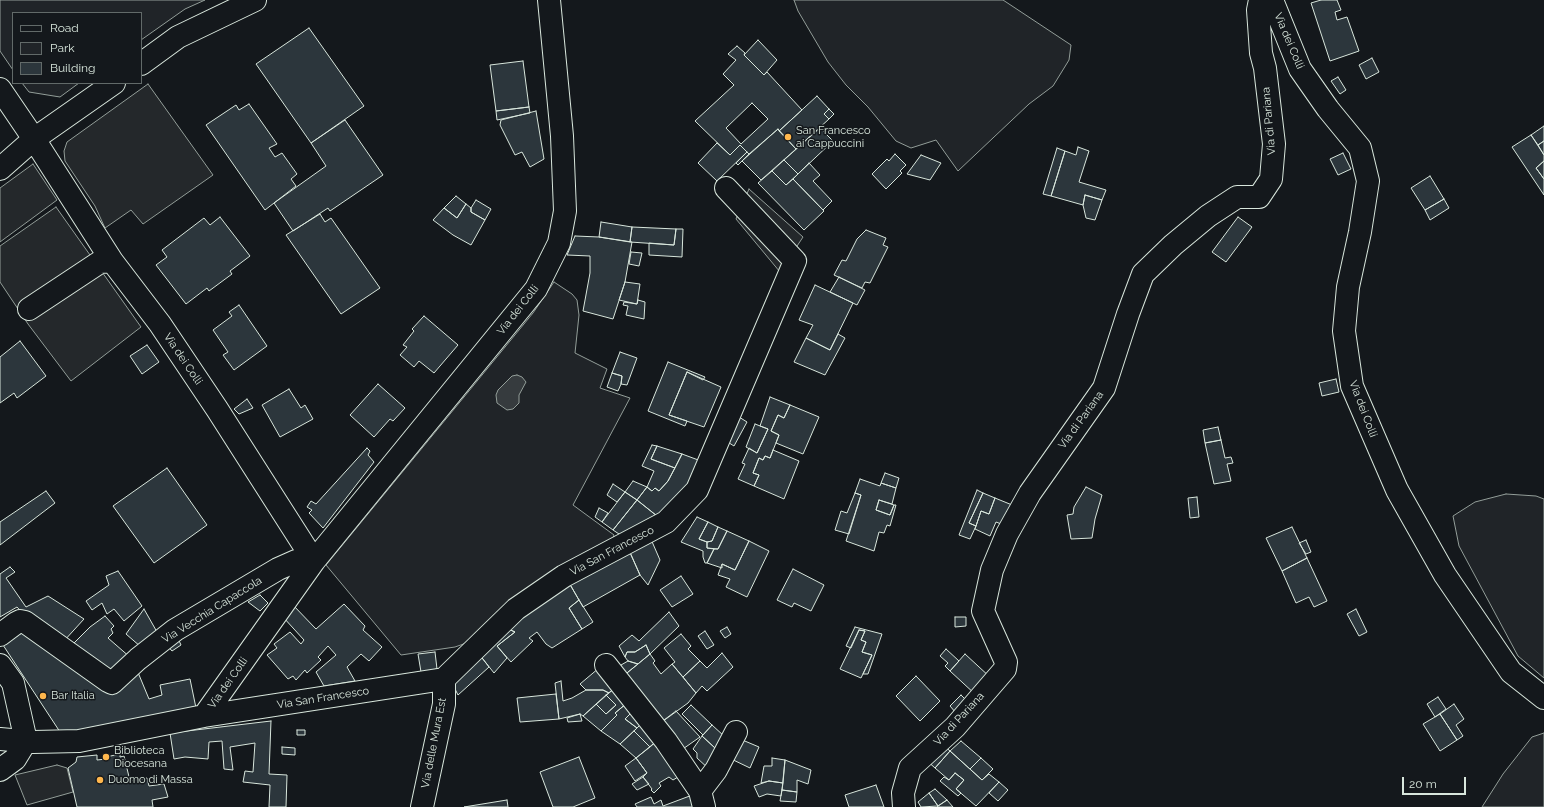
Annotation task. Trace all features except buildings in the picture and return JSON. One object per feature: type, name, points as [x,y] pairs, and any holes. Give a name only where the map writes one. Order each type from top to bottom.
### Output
[{"type":"street","points":[[142,63],[178,37],[256,0]]},
{"type":"street","name":"Via dei Colli","points":[[0,739],[26,741],[79,741],[204,716],[314,561],[536,289],[559,243],[565,211],[562,136],[549,0]]},
{"type":"street","name":"Via di Pariana","points":[[904,807],[903,792],[910,768],[955,727],[1005,669],[1006,662],[983,611],[992,570],[1007,534],[1030,493],[1104,388],[1128,314],[1143,274],[1173,244],[1208,216],[1237,197],[1260,197],[1271,179],[1274,144],[1265,68],[1261,53],[1258,10],[1260,0]]},
{"type":"street","name":"Via dei Colli","points":[[1272,0],[1300,70],[1328,109],[1360,148],[1368,181],[1360,232],[1348,287],[1344,331],[1352,386],[1397,490],[1445,575],[1511,672],[1544,698]]},
{"type":"street","points":[[0,169],[34,138],[113,84]]},
{"type":"street","name":"Via dei Colli","points":[[0,89],[34,138],[112,261],[160,324],[314,561]]},
{"type":"street","name":"Via San Francesco","points":[[204,716],[444,679],[516,609],[564,576],[666,522],[697,490],[795,261],[726,188]]},
{"type":"street","points":[[29,309],[100,262],[112,261]]},
{"type":"street","name":"Via Vecchia Capaccola","points":[[0,635],[16,623],[20,621],[25,622],[108,682],[112,683],[138,659],[175,630],[278,569],[296,561],[314,561]]},
{"type":"street","points":[[0,665],[12,683],[26,741],[15,759],[0,770]]},
{"type":"street","points":[[606,665],[666,741],[702,799]]},
{"type":"street","name":"Via delle Mura Est","points":[[422,807],[444,704],[444,679]]},
{"type":"street","points":[[702,799],[736,732]]},
{"type":"green space","points":[[0,0],[205,0],[185,9],[142,39],[142,12],[12,12],[12,69],[0,51]]},
{"type":"green space","points":[[794,0],[1003,0],[1071,45],[1069,60],[1053,86],[1029,104],[958,171],[936,140],[911,148],[896,141],[868,107],[846,85],[828,62],[798,11]]},
{"type":"green space","points":[[23,84],[78,84],[60,97],[29,92]]},
{"type":"green space","points":[[554,282],[572,294],[577,300],[579,315],[575,353],[607,369],[600,388],[630,398],[573,505],[614,535],[613,538],[472,641],[455,647],[401,655],[326,565],[533,313]]},
{"type":"green space","points":[[1506,494],[1536,496],[1544,499],[1544,678],[1518,656],[1459,546],[1453,516],[1475,502]]},
{"type":"green space","points":[[1544,733],[1544,807],[1482,807],[1503,774],[1532,737]]},
{"type":"shaded area","points":[[148,84],[213,175],[143,224],[131,210],[105,228],[95,206],[65,161],[64,151],[67,142]]},
{"type":"shaded area","points":[[33,164],[57,200],[0,242],[0,188]]},
{"type":"shaded area","points":[[749,189],[803,237],[780,272],[736,219]]},
{"type":"shaded area","points":[[56,207],[141,327],[71,381],[28,324],[0,282],[0,246]]},
{"type":"shaded area","points":[[517,375],[522,377],[526,382],[519,395],[519,403],[513,409],[507,410],[497,403],[496,395],[498,390],[512,376]]},
{"type":"shaded area","points":[[57,765],[67,768],[73,792],[27,805],[15,775]]},
{"type":"place","name":"San Francesco ai Cappuccini","points":[[788,137]]},
{"type":"place","name":"Bar Italia","points":[[43,696]]},
{"type":"place","name":"Biblioteca Diocesana","points":[[106,757]]},
{"type":"place","name":"Duomo di Massa","points":[[100,780]]}]
